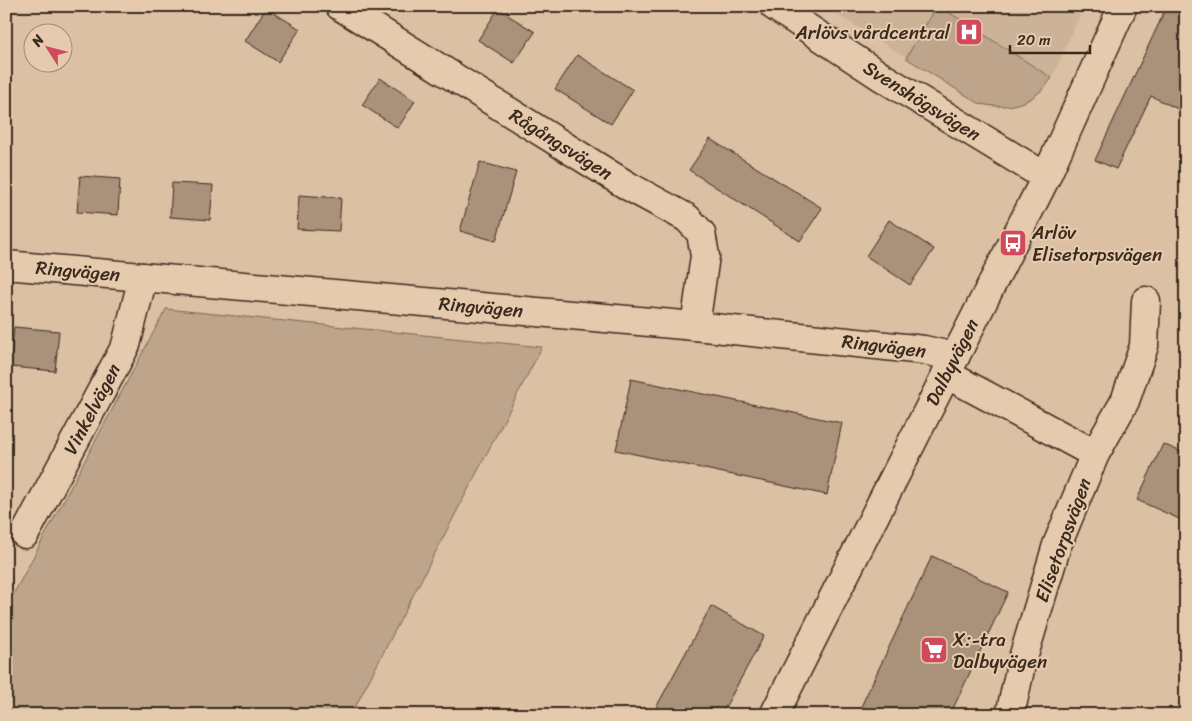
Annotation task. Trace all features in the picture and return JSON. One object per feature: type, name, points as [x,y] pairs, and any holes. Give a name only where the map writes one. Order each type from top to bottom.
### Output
[{"type":"street","name":"Rågångsvägen","points":[[340,6],[628,186],[687,218],[701,233],[705,256],[695,326]]},
{"type":"street","name":"Svenshögsvägen","points":[[774,6],[882,77],[1046,177]]},
{"type":"street","name":"Dalbyvägen","points":[[774,715],[1046,177],[1123,6]]},
{"type":"street","name":"Ringvägen","points":[[6,264],[695,326],[924,350],[951,366]]},
{"type":"street","name":"Vinkelvägen","points":[[25,534],[126,345],[143,277]]},
{"type":"street","name":"Elisetorpsvägen","points":[[1010,715],[1021,665],[1057,545],[1095,454],[1125,401],[1144,346],[1146,301]]},
{"type":"street","name":"Elisetorpsvägen","points":[[951,366],[1095,454]]},
{"type":"shaded area","name":"Arlövs vårdcentral","points":[[824,6],[1084,6],[1052,78],[1044,90],[1027,102],[992,107],[980,104]]},
{"type":"shaded area","points":[[937,6],[1052,78],[1045,87],[1029,99],[1011,105],[991,106],[980,104],[906,58]]},
{"type":"shaded area","points":[[166,309],[542,347],[351,715],[6,715],[6,608]]},
{"type":"building","points":[[1167,6],[1186,6],[1186,113],[1151,96],[1116,169],[1095,160]]},
{"type":"building","points":[[266,8],[300,29],[278,62],[245,41]]},
{"type":"building","points":[[498,9],[535,32],[514,63],[478,40]]},
{"type":"building","points":[[577,55],[633,90],[611,124],[555,89]]},
{"type":"building","points":[[380,78],[415,101],[398,128],[362,105]]},
{"type":"building","points":[[710,139],[822,208],[800,241],[689,170]]},
{"type":"building","points":[[480,162],[516,172],[496,241],[460,231]]},
{"type":"building","points":[[80,176],[120,179],[118,215],[77,212]]},
{"type":"building","points":[[172,183],[213,185],[210,220],[170,217]]},
{"type":"building","points":[[299,195],[341,198],[339,231],[297,229]]},
{"type":"building","points":[[889,220],[934,249],[910,285],[866,256]]},
{"type":"building","points":[[14,327],[59,331],[55,371],[10,367]]},
{"type":"building","points":[[631,379],[842,423],[827,495],[616,450]]},
{"type":"building","points":[[1163,444],[1186,454],[1186,522],[1137,500]]},
{"type":"building","name":"X:-tra Dalbyvägen","points":[[932,556],[1008,592],[950,715],[857,715]]},
{"type":"building","points":[[711,606],[764,636],[721,715],[652,715]]},
{"type":"place","name":"Arlövs vårdcentral","points":[[969,32]]},
{"type":"place","name":"Arlöv Elisetorpsvägen","points":[[1013,243]]},
{"type":"place","name":"X:-tra Dalbyvägen","points":[[934,650]]}]
